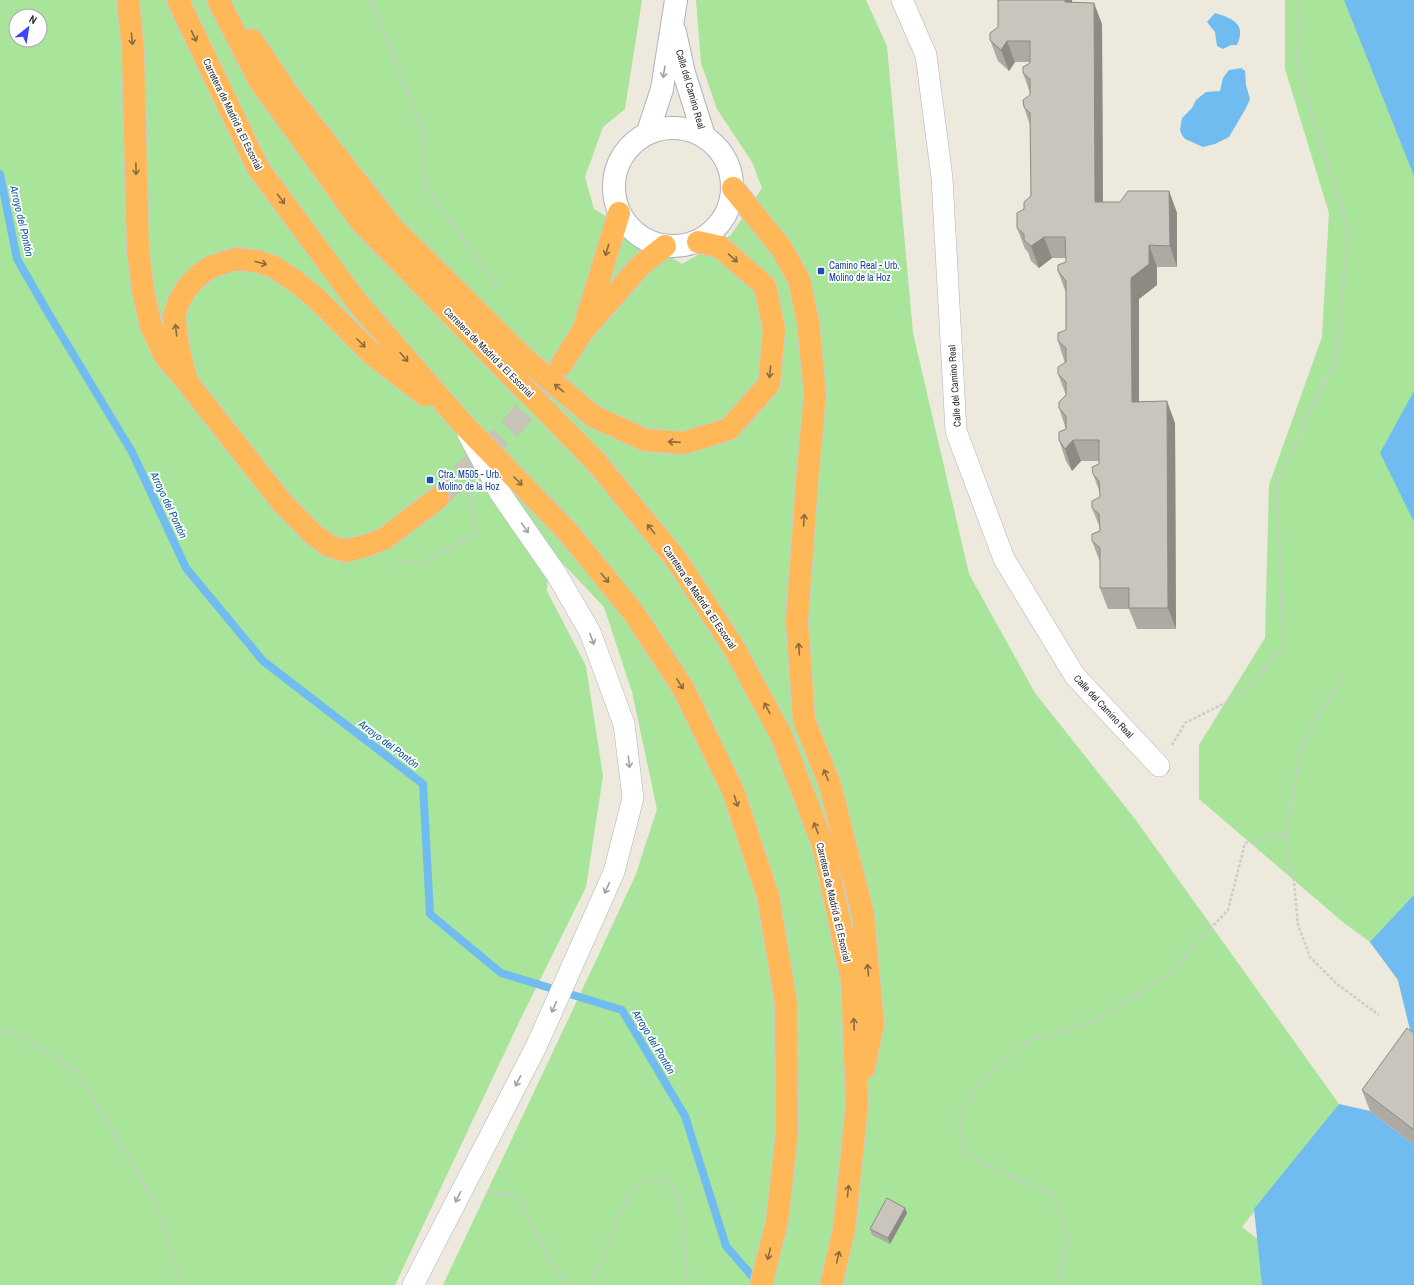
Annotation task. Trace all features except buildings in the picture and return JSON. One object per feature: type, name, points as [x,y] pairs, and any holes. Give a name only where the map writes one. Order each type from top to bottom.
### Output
[{"type":"highway","points":[[128,0],[133,50],[138,250],[143,291],[151,326],[165,356],[284,505],[313,534],[329,546],[346,551],[384,539],[438,498]]},
{"type":"highway","name":"Carretera de Madrid a El Escorial","points":[[178,0],[258,168],[357,302],[462,423],[567,531],[633,612],[683,688],[733,791],[768,896],[786,1003],[788,1132],[777,1222],[761,1285]]},
{"type":"highway","name":"Carretera de Madrid a El Escorial","points":[[218,0],[259,80],[362,223],[596,462],[676,559],[734,648],[781,735],[823,846],[852,980],[857,1105],[844,1230],[831,1285]]},
{"type":"highway","points":[[226,0],[288,94],[393,228],[525,359],[593,416],[645,440],[684,443],[729,429],[769,384],[774,329],[765,286],[720,248],[698,242]]},
{"type":"highway","points":[[733,188],[782,248],[799,280],[808,322],[815,395],[797,620],[804,720],[830,785],[864,914],[873,1024],[857,1105]]},
{"type":"highway","points":[[582,332],[619,213]]},
{"type":"highway","points":[[562,364],[582,332],[640,266],[665,246]]},
{"type":"highway","points":[[187,382],[179,352],[174,316],[179,301],[187,288],[197,277],[210,267],[236,258],[250,260],[274,267],[295,281],[316,298],[373,355],[462,423]]},
{"type":"street","name":"Calle del Camino Real","points":[[902,0],[926,55],[942,178],[956,431],[1004,559],[1076,676],[1159,766]]},
{"type":"street","name":"Calle del Camino Real","points":[[648,132],[662,89],[674,10]]},
{"type":"street","name":"Calle del Camino Real","points":[[674,10],[684,73],[704,136]]},
{"type":"street","points":[[666,127],[686,128],[704,136],[720,150],[730,168],[733,188],[729,210],[716,229],[698,242],[682,246],[665,246],[646,241],[630,229],[619,213],[613,190],[616,166],[629,146],[648,132],[666,127]]},
{"type":"street","points":[[413,1285],[536,1047],[614,872],[633,798],[624,724],[590,632],[557,575],[500,493],[462,423]]},
{"type":"path","points":[[371,0],[423,132],[426,188],[500,290]]},
{"type":"path","points":[[1159,766],[1185,723],[1243,694],[1283,647],[1278,481],[1337,356],[1348,228],[1296,68],[1301,0]]},
{"type":"path","points":[[384,539],[394,559],[418,565],[476,534],[469,495],[500,493]]},
{"type":"path","points":[[1344,674],[1302,744],[1285,834],[1294,882],[1298,925],[1310,957],[1337,984],[1379,1015]]},
{"type":"path","points":[[1059,1285],[1068,1235],[1053,1195],[996,1169],[964,1152],[959,1118],[974,1088],[1026,1042],[1094,1021],[1163,979],[1228,910],[1245,843],[1285,834]]},
{"type":"path","points":[[0,1029],[19,1035],[75,1069],[154,1199],[182,1285]]},
{"type":"path","points":[[590,1285],[633,1187],[663,1177],[680,1197],[688,1285]]},
{"type":"path","points":[[461,1191],[516,1196],[565,1285]]},
{"type":"green space","points":[[0,0],[642,0],[625,109],[603,127],[585,177],[594,209],[682,264],[731,235],[762,188],[752,162],[717,109],[701,63],[696,0],[866,0],[887,46],[913,333],[969,574],[1035,693],[1135,819],[1339,1104],[1242,1227],[1316,1285],[443,1285],[636,874],[657,809],[632,692],[604,607],[549,549],[547,591],[586,666],[603,776],[586,887],[521,1018],[395,1285],[0,1285]]},
{"type":"green space","points":[[1285,0],[1414,0],[1414,1046],[1398,980],[1370,942],[1344,923],[1199,799],[1199,745],[1265,638],[1269,485],[1322,337],[1329,213],[1285,69]]},
{"type":"water","points":[[1344,0],[1414,0],[1414,176]]},
{"type":"water","points":[[1215,13],[1227,17],[1239,27],[1240,38],[1237,45],[1231,45],[1223,49],[1217,46],[1215,32],[1207,22]]},
{"type":"water","points":[[1242,68],[1245,70],[1246,85],[1250,99],[1229,137],[1215,144],[1203,147],[1185,139],[1180,130],[1182,118],[1192,108],[1196,100],[1206,92],[1220,91],[1223,78],[1229,70]]},
{"type":"water","points":[[1414,391],[1414,522],[1380,453]]},
{"type":"water","points":[[1414,895],[1414,1046],[1398,980],[1370,942]]},
{"type":"water","points":[[1339,1104],[1370,1111],[1414,1145],[1414,1285],[1262,1285],[1254,1209]]},
{"type":"waterway","name":"Arroyo del Pontón","points":[[0,174],[17,259],[132,452],[186,568],[263,661],[423,784],[430,914],[501,973],[622,1010],[685,1116],[726,1246],[758,1283]]},
{"type":"tunnel","points":[[438,498],[515,423],[561,366]]},
{"type":"place","name":"Camino Real - Urb. Molino de la Hoz","points":[[821,271]]},
{"type":"place","name":"Ctra. M505 - Urb. Molino de la Hoz","points":[[430,480]]}]
